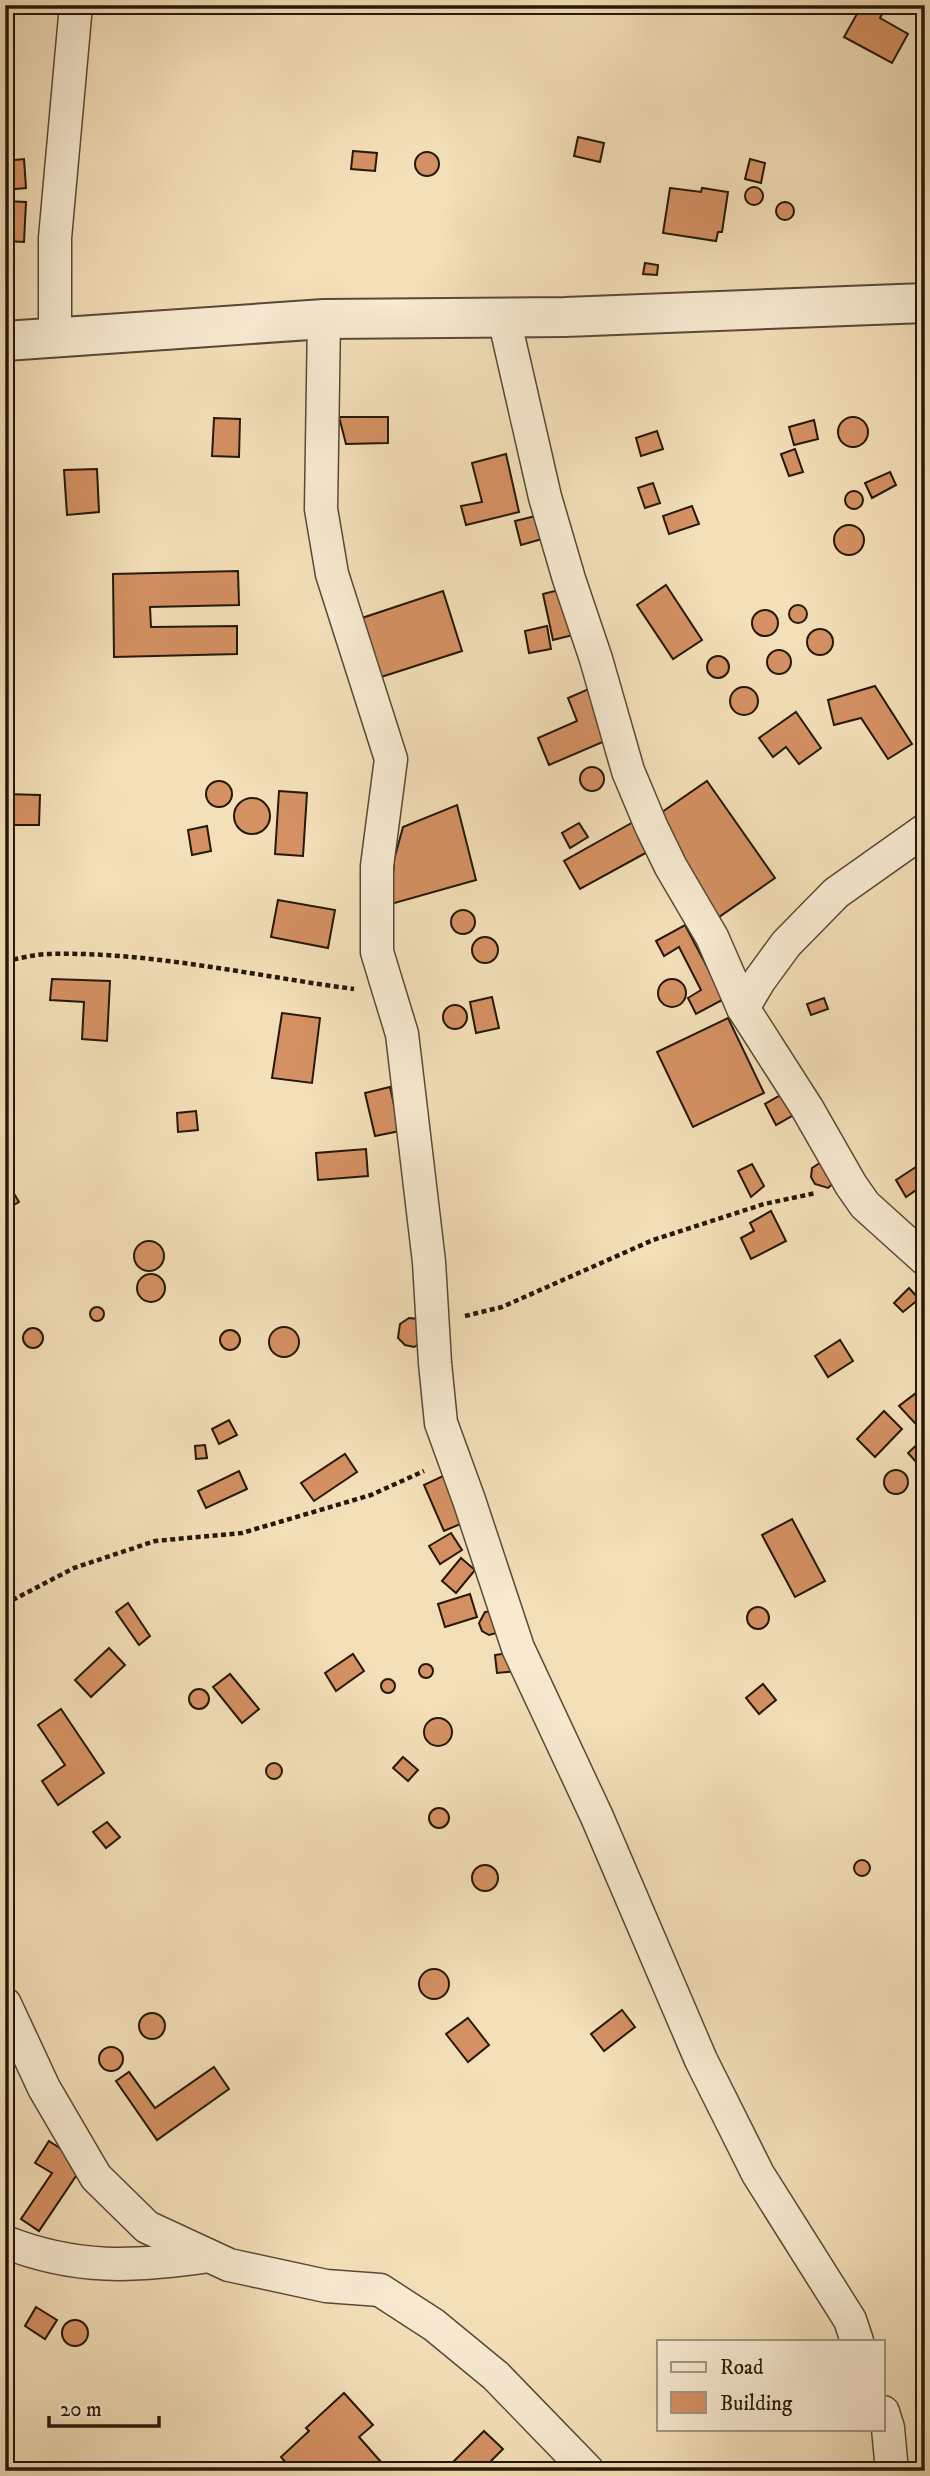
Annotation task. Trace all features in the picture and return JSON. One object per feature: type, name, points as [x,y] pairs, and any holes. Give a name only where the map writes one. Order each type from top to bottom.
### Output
[{"type":"street","points":[[55,338],[55,238],[76,5]]},
{"type":"street","points":[[5,341],[324,319],[504,318],[925,303]]},
{"type":"street","points":[[504,318],[545,497],[628,771],[671,867],[712,937],[743,1008],[865,1205],[925,1259]]},
{"type":"street","points":[[324,319],[321,509],[332,574],[391,759],[377,866],[376,953],[402,1034],[429,1262],[441,1423],[519,1648],[597,1817],[701,2060],[758,2174],[850,2320],[858,2340]]},
{"type":"street","points":[[743,1008],[786,944],[836,893],[925,830]]},
{"type":"street","points":[[5,2004],[44,2088],[96,2177],[148,2227],[229,2265],[326,2286],[380,2290],[434,2325],[496,2376],[589,2471]]},
{"type":"street","points":[[5,2242],[30,2252],[115,2266],[155,2264],[209,2256]]},
{"type":"street","points":[[884,2415],[888,2428],[892,2471]]},
{"type":"path","points":[[5,961],[46,954],[107,956],[232,970],[283,980],[389,994]]},
{"type":"path","points":[[433,1324],[502,1307],[653,1240],[764,1204],[851,1185]]},
{"type":"path","points":[[5,1604],[74,1568],[155,1541],[242,1533],[371,1495],[453,1458]]},
{"type":"building","points":[[862,5],[887,6],[880,18],[908,34],[892,63],[844,37]]},
{"type":"building","points":[[578,137],[604,143],[600,162],[574,156]]},
{"type":"building","points":[[353,151],[377,153],[375,171],[351,169]]},
{"type":"building","points":[[427,152],[436,155],[439,164],[436,173],[427,176],[418,173],[415,164],[418,155]]},
{"type":"building","points":[[24,159],[26,188],[5,190],[5,161]]},
{"type":"building","points":[[750,159],[765,163],[761,183],[745,179]]},
{"type":"building","points":[[750,187],[758,187],[763,196],[761,203],[750,205],[745,200],[745,192]]},
{"type":"building","points":[[670,188],[701,192],[702,188],[728,192],[722,232],[718,232],[716,241],[663,233]]},
{"type":"building","points":[[5,201],[26,202],[24,242],[5,241]]},
{"type":"building","points":[[781,202],[789,202],[794,211],[792,218],[781,220],[776,215],[776,207]]},
{"type":"building","points":[[645,263],[658,265],[657,275],[643,274]]},
{"type":"building","points":[[339,417],[388,417],[388,443],[346,444]]},
{"type":"building","points":[[853,417],[864,421],[868,432],[864,443],[853,447],[842,443],[838,432],[842,421]]},
{"type":"building","points":[[214,418],[240,419],[239,457],[212,456]]},
{"type":"building","points":[[814,420],[818,439],[794,445],[789,427]]},
{"type":"building","points":[[657,431],[663,449],[641,456],[636,438]]},
{"type":"building","points":[[795,449],[803,472],[789,476],[781,454]]},
{"type":"building","points":[[506,454],[519,512],[466,525],[461,506],[482,502],[472,463]]},
{"type":"building","points":[[97,469],[99,512],[67,515],[64,470]]},
{"type":"building","points":[[890,472],[896,485],[872,498],[865,483]]},
{"type":"building","points":[[653,483],[660,503],[645,508],[638,488]]},
{"type":"building","points":[[850,491],[858,491],[863,500],[861,507],[850,509],[845,504],[845,496]]},
{"type":"building","points":[[692,506],[699,524],[669,534],[663,516]]},
{"type":"building","points":[[544,514],[549,537],[521,545],[515,521]]},
{"type":"building","points":[[849,525],[860,529],[864,540],[860,551],[849,555],[838,551],[834,540],[838,529]]},
{"type":"building","points":[[238,571],[239,605],[150,607],[151,627],[237,626],[237,654],[114,657],[113,574]]},
{"type":"building","points":[[666,585],[702,640],[673,659],[637,605]]},
{"type":"building","points":[[567,588],[577,634],[553,640],[543,594]]},
{"type":"building","points":[[443,591],[462,651],[378,678],[359,619]]},
{"type":"building","points":[[798,605],[804,608],[807,614],[804,620],[798,623],[792,620],[789,614],[792,608]]},
{"type":"building","points":[[765,610],[774,614],[778,623],[774,632],[765,636],[756,632],[752,623],[756,614]]},
{"type":"building","points":[[547,626],[551,649],[529,653],[525,631]]},
{"type":"building","points":[[820,629],[829,633],[833,642],[829,651],[820,655],[811,651],[807,642],[811,633]]},
{"type":"building","points":[[779,650],[788,653],[791,662],[788,671],[779,674],[770,671],[767,662],[770,653]]},
{"type":"building","points":[[714,656],[722,656],[729,663],[729,671],[722,678],[714,678],[707,671],[707,663]]},
{"type":"building","points":[[875,686],[912,744],[888,759],[861,718],[834,725],[828,700]]},
{"type":"building","points":[[744,687],[754,691],[758,701],[754,711],[744,715],[734,711],[730,701],[734,691]]},
{"type":"building","points":[[591,688],[612,738],[549,765],[538,738],[577,721],[568,698]]},
{"type":"building","points":[[796,712],[821,748],[799,764],[786,747],[773,757],[759,738]]},
{"type":"building","points":[[587,767],[597,767],[604,774],[604,784],[597,791],[587,791],[580,784],[580,774]]},
{"type":"building","points":[[219,781],[228,785],[232,794],[228,803],[219,807],[210,803],[206,794],[210,785]]},
{"type":"building","points":[[707,781],[775,878],[719,917],[652,819]]},
{"type":"building","points":[[279,791],[307,793],[303,856],[275,854]]},
{"type":"building","points":[[5,794],[40,795],[39,825],[5,825]]},
{"type":"building","points":[[252,798],[265,803],[270,816],[265,829],[252,834],[239,829],[234,816],[239,803]]},
{"type":"building","points":[[457,805],[476,880],[391,904],[394,860],[403,827]]},
{"type":"building","points":[[635,821],[651,850],[580,889],[564,861]]},
{"type":"building","points":[[579,823],[588,837],[570,848],[562,833]]},
{"type":"building","points":[[207,826],[211,851],[192,855],[188,830]]},
{"type":"building","points":[[278,900],[335,910],[328,948],[271,937]]},
{"type":"building","points":[[463,910],[474,917],[475,922],[468,933],[463,934],[452,927],[451,922],[458,911]]},
{"type":"building","points":[[685,925],[724,999],[696,1014],[688,998],[701,990],[679,947],[664,956],[656,941]]},
{"type":"building","points":[[485,937],[494,941],[498,950],[494,959],[485,963],[476,959],[472,950],[476,941]]},
{"type":"building","points":[[52,979],[110,981],[107,1041],[82,1039],[84,1002],[50,1000]]},
{"type":"building","points":[[672,979],[682,983],[686,993],[682,1003],[672,1007],[662,1003],[658,993],[662,983]]},
{"type":"building","points":[[492,997],[499,1028],[476,1033],[470,1002]]},
{"type":"building","points":[[824,998],[828,1009],[811,1015],[807,1004]]},
{"type":"building","points":[[455,1005],[466,1012],[467,1017],[460,1028],[455,1029],[444,1022],[443,1017],[450,1006]]},
{"type":"building","points":[[282,1013],[320,1018],[312,1083],[272,1078]]},
{"type":"building","points":[[728,1018],[764,1093],[693,1127],[657,1052]]},
{"type":"building","points":[[390,1087],[400,1131],[375,1136],[365,1093]]},
{"type":"building","points":[[786,1092],[797,1113],[776,1125],[765,1104]]},
{"type":"building","points":[[196,1111],[198,1130],[178,1132],[177,1113]]},
{"type":"building","points":[[366,1149],[368,1176],[318,1180],[316,1153]]},
{"type":"building","points":[[823,1161],[835,1182],[828,1188],[815,1184],[811,1177],[812,1168]]},
{"type":"building","points":[[925,1161],[925,1184],[906,1197],[896,1180]]},
{"type":"building","points":[[752,1164],[764,1186],[751,1197],[738,1171]]},
{"type":"building","points":[[7,1182],[19,1202],[5,1210],[5,1183]]},
{"type":"building","points":[[771,1211],[786,1241],[751,1259],[741,1238],[754,1231],[750,1223]]},
{"type":"building","points":[[149,1241],[160,1245],[164,1256],[160,1267],[149,1271],[138,1267],[134,1256],[138,1245]]},
{"type":"building","points":[[151,1274],[161,1278],[165,1288],[161,1298],[151,1302],[141,1298],[137,1288],[141,1278]]},
{"type":"building","points":[[909,1288],[919,1299],[903,1312],[894,1303]]},
{"type":"building","points":[[97,1307],[102,1309],[102,1319],[97,1321],[92,1319],[90,1314],[92,1309]]},
{"type":"building","points":[[409,1318],[418,1319],[421,1343],[414,1347],[405,1345],[398,1338],[400,1324]]},
{"type":"building","points":[[284,1327],[295,1331],[299,1342],[295,1353],[284,1357],[273,1353],[269,1342],[273,1331]]},
{"type":"building","points":[[29,1328],[37,1328],[43,1338],[37,1348],[29,1348],[23,1342],[23,1334]]},
{"type":"building","points":[[226,1330],[234,1330],[240,1340],[234,1350],[226,1350],[220,1344],[220,1336]]},
{"type":"building","points":[[840,1340],[853,1361],[828,1377],[815,1356]]},
{"type":"building","points":[[920,1390],[925,1396],[925,1434],[899,1406]]},
{"type":"building","points":[[884,1411],[902,1429],[875,1457],[857,1439]]},
{"type":"building","points":[[229,1420],[237,1435],[219,1444],[212,1429]]},
{"type":"building","points":[[925,1437],[925,1472],[908,1453]]},
{"type":"building","points":[[205,1445],[207,1458],[196,1459],[195,1446]]},
{"type":"building","points":[[345,1454],[357,1472],[314,1501],[301,1483]]},
{"type":"building","points":[[896,1470],[904,1474],[908,1482],[904,1490],[896,1494],[888,1490],[884,1482],[888,1474]]},
{"type":"building","points":[[239,1471],[247,1489],[206,1508],[198,1491]]},
{"type":"building","points":[[445,1475],[465,1522],[444,1531],[424,1485]]},
{"type":"building","points":[[792,1519],[825,1581],[795,1597],[762,1535]]},
{"type":"building","points":[[451,1533],[462,1550],[440,1564],[429,1546]]},
{"type":"building","points":[[461,1558],[475,1570],[456,1593],[442,1581]]},
{"type":"building","points":[[470,1594],[477,1617],[445,1627],[438,1604]]},
{"type":"building","points":[[128,1603],[150,1636],[139,1645],[116,1612]]},
{"type":"building","points":[[758,1607],[766,1610],[769,1618],[766,1626],[758,1629],[750,1626],[747,1618],[750,1610]]},
{"type":"building","points":[[493,1611],[500,1632],[489,1635],[482,1631],[479,1623],[485,1612]]},
{"type":"building","points":[[109,1648],[125,1665],[91,1697],[75,1680]]},
{"type":"building","points":[[515,1652],[517,1671],[497,1673],[495,1655]]},
{"type":"building","points":[[353,1654],[364,1671],[336,1691],[325,1673]]},
{"type":"building","points":[[426,1664],[431,1666],[431,1676],[426,1678],[421,1676],[419,1671],[421,1666]]},
{"type":"building","points":[[230,1674],[259,1709],[242,1723],[213,1687]]},
{"type":"building","points":[[388,1679],[393,1681],[393,1691],[388,1693],[383,1691],[381,1686],[383,1681]]},
{"type":"building","points":[[763,1684],[776,1700],[759,1714],[746,1698]]},
{"type":"building","points":[[199,1689],[206,1692],[209,1699],[206,1706],[199,1709],[192,1706],[189,1699],[192,1692]]},
{"type":"building","points":[[61,1709],[104,1773],[58,1805],[42,1781],[65,1765],[38,1725]]},
{"type":"building","points":[[438,1718],[448,1722],[452,1732],[448,1742],[438,1746],[428,1742],[424,1732],[428,1722]]},
{"type":"building","points":[[403,1757],[418,1770],[408,1781],[393,1768]]},
{"type":"building","points":[[271,1763],[277,1763],[282,1771],[280,1777],[271,1779],[266,1774],[266,1768]]},
{"type":"building","points":[[439,1808],[446,1811],[449,1818],[446,1825],[439,1828],[432,1825],[429,1818],[432,1811]]},
{"type":"building","points":[[107,1822],[120,1837],[106,1848],[93,1832]]},
{"type":"building","points":[[859,1860],[865,1860],[870,1868],[868,1874],[859,1876],[854,1871],[854,1865]]},
{"type":"building","points":[[485,1865],[494,1869],[498,1878],[494,1887],[485,1891],[476,1887],[472,1878],[476,1869]]},
{"type":"building","points":[[434,1969],[440,1970],[448,1978],[448,1990],[440,1998],[434,1999],[428,1998],[420,1990],[419,1984],[420,1978],[428,1970]]},
{"type":"building","points":[[622,2010],[635,2027],[604,2051],[591,2034]]},
{"type":"building","points":[[152,2013],[161,2017],[165,2026],[161,2035],[152,2039],[143,2035],[139,2026],[143,2017]]},
{"type":"building","points":[[468,2018],[489,2045],[468,2062],[446,2034]]},
{"type":"building","points":[[111,2047],[122,2054],[123,2059],[116,2070],[111,2071],[100,2064],[99,2059],[106,2048]]},
{"type":"building","points":[[214,2067],[229,2089],[157,2140],[116,2081],[129,2072],[155,2108]]},
{"type":"building","points":[[49,2141],[84,2164],[39,2231],[21,2219],[52,2173],[35,2163]]},
{"type":"building","points":[[36,2307],[57,2320],[45,2339],[25,2326]]},
{"type":"building","points":[[75,2320],[84,2324],[88,2333],[84,2342],[75,2346],[66,2342],[62,2333],[66,2324]]},
{"type":"building","points":[[344,2393],[373,2425],[359,2437],[381,2462],[372,2471],[293,2471],[281,2457],[309,2431],[306,2428]]},
{"type":"building","points":[[484,2431],[503,2449],[481,2471],[451,2471],[448,2467]]}]
